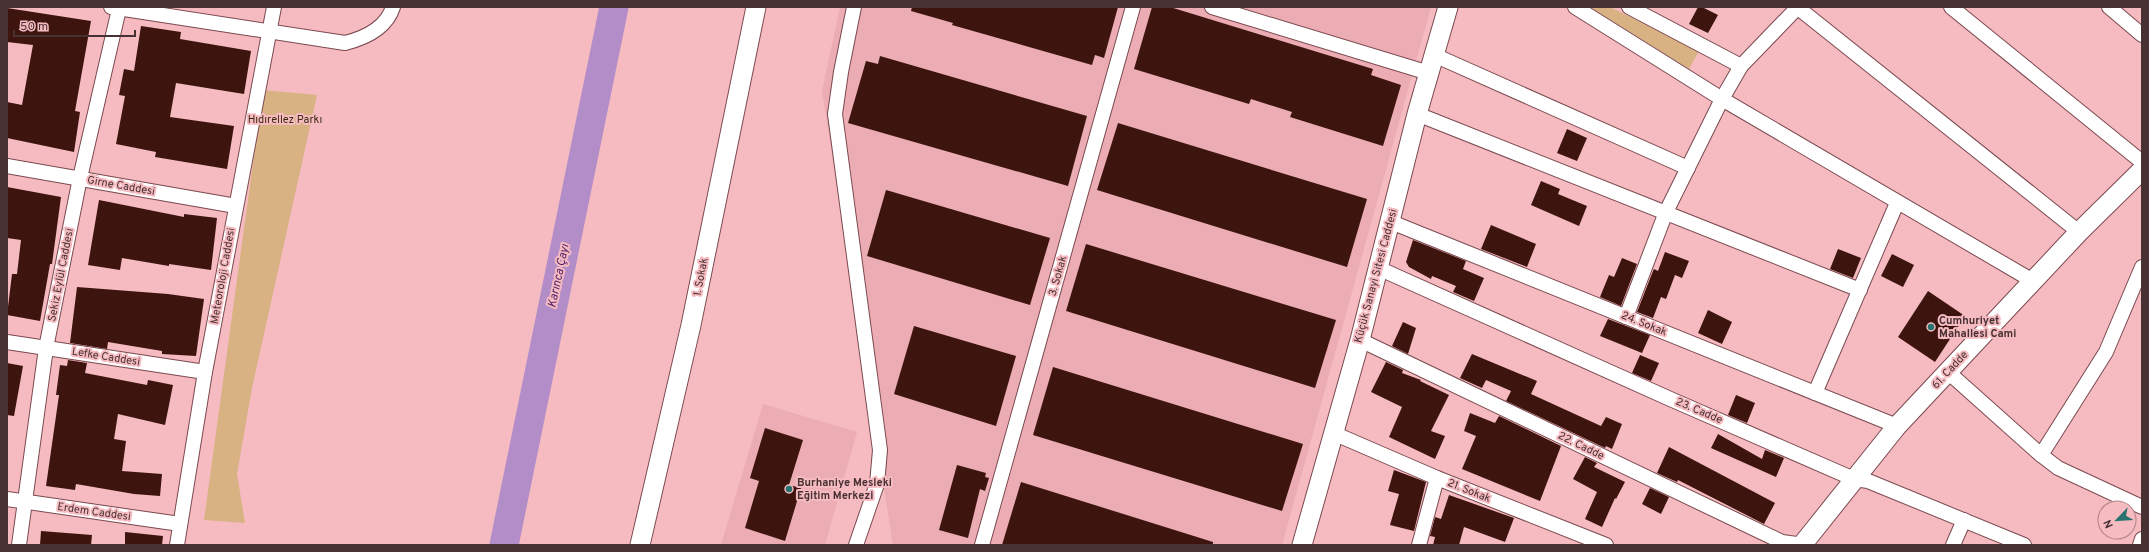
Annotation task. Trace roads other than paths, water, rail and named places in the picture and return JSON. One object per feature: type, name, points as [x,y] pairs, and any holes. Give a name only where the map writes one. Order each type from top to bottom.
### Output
[{"type":"street","name":"Meteoroloji Caddesi","points":[[177,545],[205,372],[274,7]]},
{"type":"street","points":[[114,8],[345,43],[362,39],[378,29],[391,12],[392,7]]},
{"type":"street","name":"1. Sokak","points":[[640,545],[691,325],[756,7]]},
{"type":"street","points":[[854,7],[841,72],[835,114],[880,450],[877,484],[859,544]]},
{"type":"street","name":"3. Sokak","points":[[982,545],[1133,7]]},
{"type":"street","points":[[1212,7],[1432,64],[1688,168]]},
{"type":"street","name":"Küçük Sanayi Sitesi Caddesi","points":[[1302,545],[1360,340],[1391,222],[1417,114],[1448,7]]},
{"type":"street","points":[[1575,7],[1722,99],[1897,203],[2033,281]]},
{"type":"street","points":[[1630,7],[1741,66]]},
{"type":"street","points":[[1951,7],[2142,162]]},
{"type":"street","points":[[2109,7],[2140,31]]},
{"type":"street","name":"Sekiz Eylül Caddesi","points":[[19,545],[46,348],[114,8]]},
{"type":"street","points":[[1626,317],[1666,212],[1722,99],[1741,66],[1791,9],[2079,232]]},
{"type":"street","points":[[1417,114],[1860,290]]},
{"type":"street","name":"Girne Caddesi","points":[[7,166],[236,206]]},
{"type":"street","name":"61. Cadde","points":[[1803,545],[1897,426],[2079,232],[2142,170]]},
{"type":"street","points":[[1815,393],[1897,203]]},
{"type":"street","name":"24. Sokak","points":[[1391,222],[1897,426]]},
{"type":"street","points":[[2041,455],[2106,352],[2142,267]]},
{"type":"street","name":"23. Cadde","points":[[1378,268],[1668,398],[1854,479],[1868,481],[2024,545]]},
{"type":"street","name":"22. Cadde","points":[[1360,340],[1782,542],[1803,545]]},
{"type":"street","name":"Lefke Caddesi","points":[[7,342],[205,372]]},
{"type":"street","points":[[1948,372],[2041,455],[2058,468],[2142,507]]},
{"type":"street","name":"21. Sokak","points":[[1333,433],[1437,478],[1606,545]]},
{"type":"street","points":[[1419,545],[1437,478]]},
{"type":"street","name":"Erdem Caddesi","points":[[7,499],[180,524]]},
{"type":"street","points":[[1953,545],[1964,520]]},
{"type":"street","points":[[2140,545],[2142,539]]},
{"type":"waterway","name":"Karınca Çayı","points":[[504,545],[614,7]]},
{"type":"place","name":"Cumhuriyet Mahallesi Cami","points":[[1931,327]]},
{"type":"place","name":"Burhaniye Mesleki Eğitim Merkezi","points":[[789,489]]},
{"type":"park label","name":"Hıdırellez Parkı","points":[[285,120]]}]
